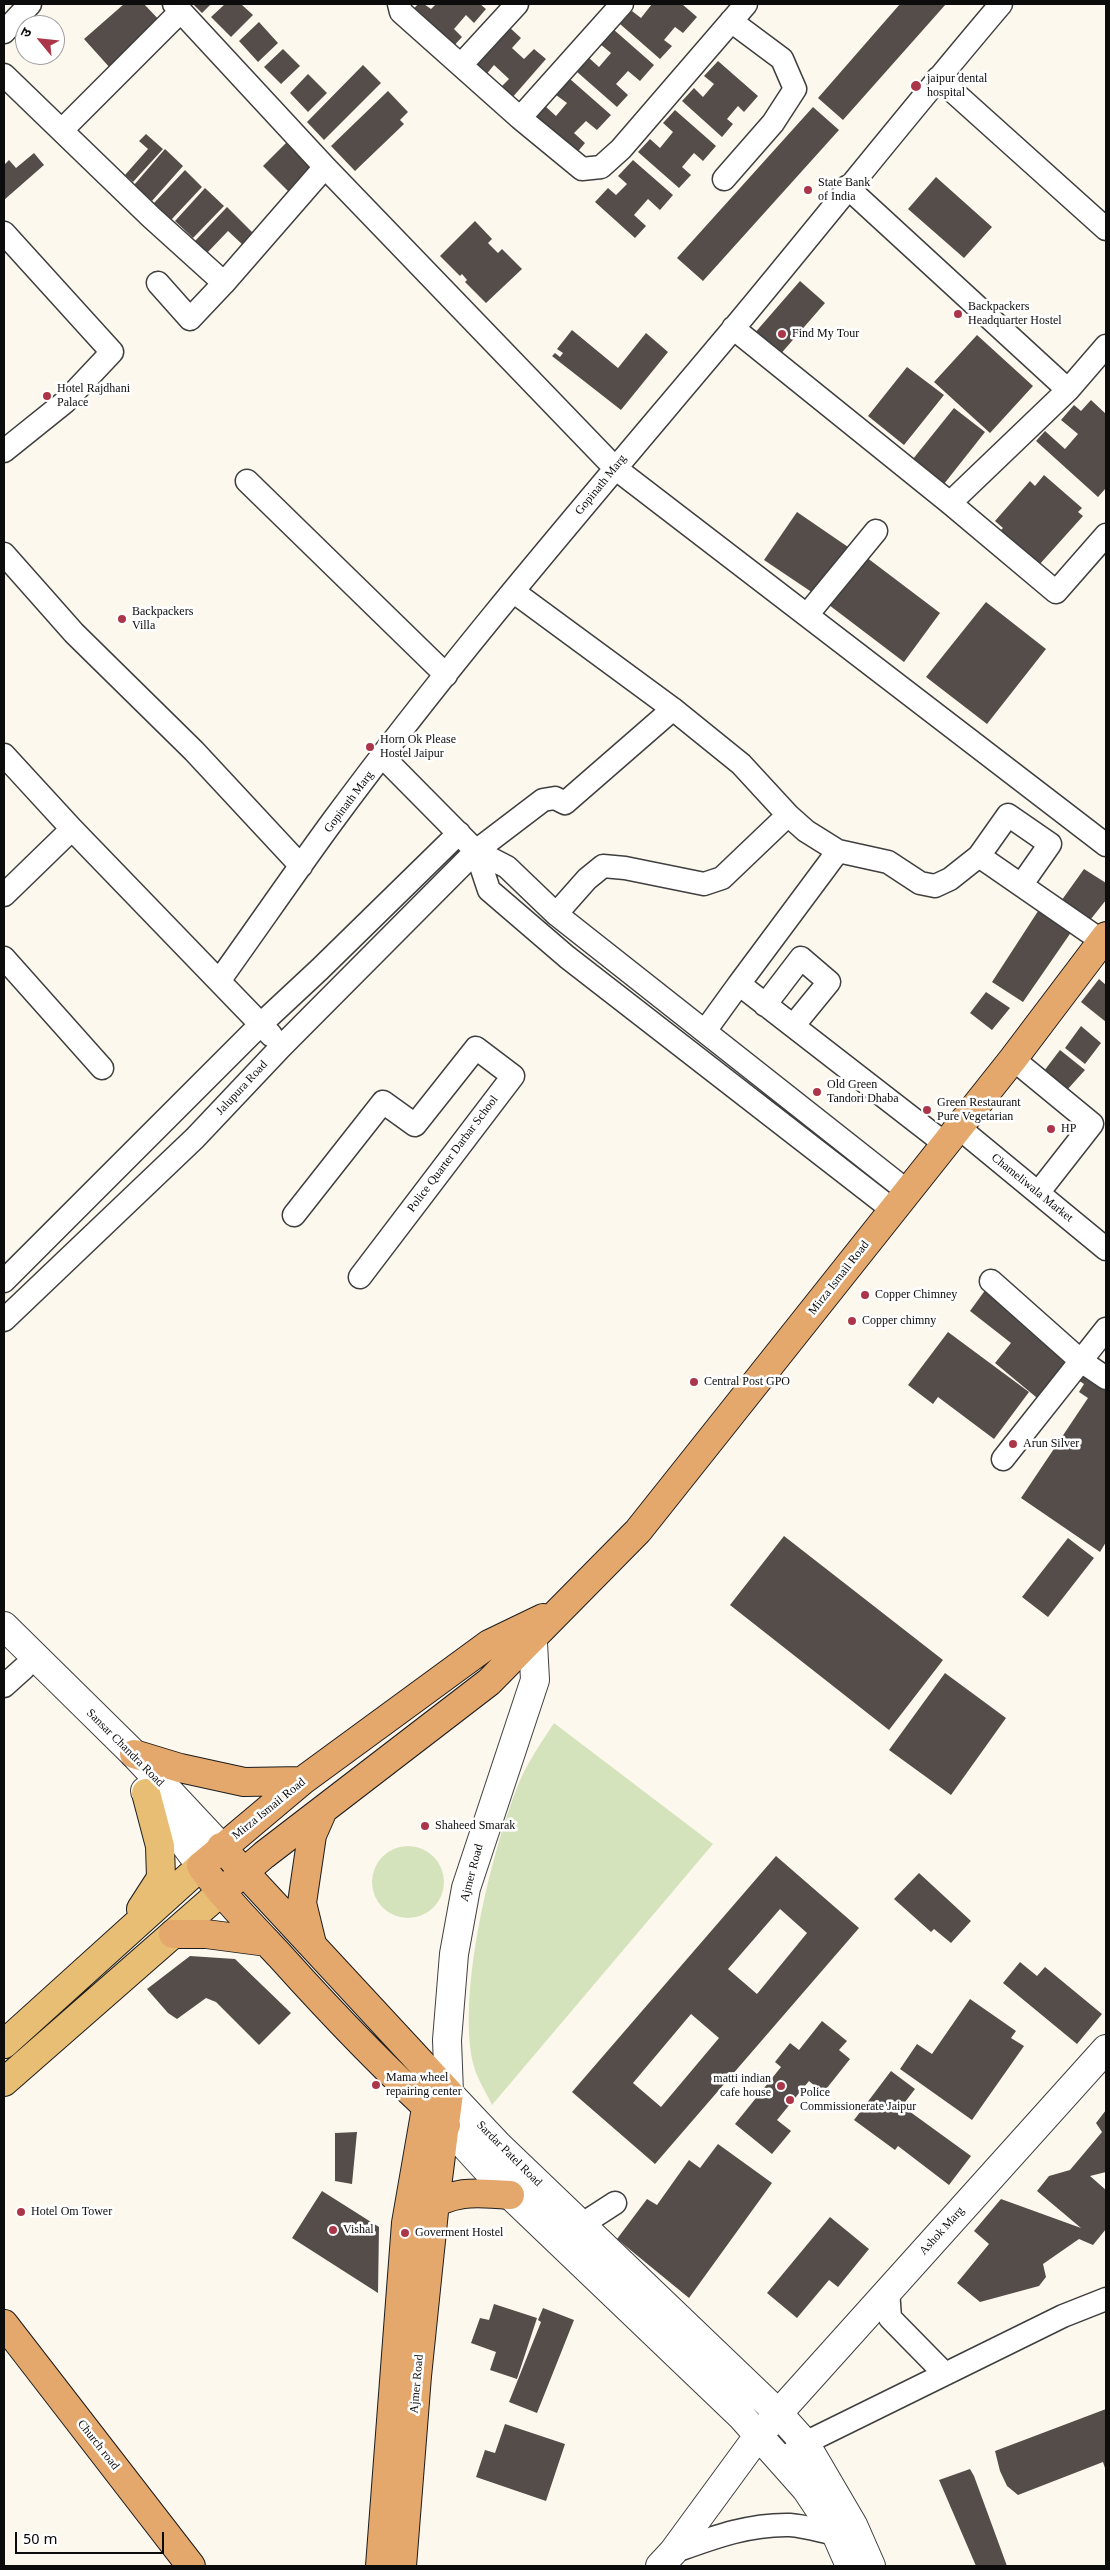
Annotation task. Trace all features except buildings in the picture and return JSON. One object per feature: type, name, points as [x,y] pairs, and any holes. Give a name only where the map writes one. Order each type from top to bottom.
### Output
[{"type":"highway","name":"Mirza Ismail Road","points":[[220,1892],[489,1682],[533,1630],[560,1610],[663,1502],[951,1135],[1013,1059],[1104,939]]},
{"type":"highway","name":"Mirza Ismail Road","points":[[201,1866],[302,1782],[489,1644],[533,1630]]},
{"type":"highway","points":[[134,1754],[180,1768],[244,1782],[302,1782]]},
{"type":"highway","points":[[312,1946],[302,1903],[312,1835],[323,1810]]},
{"type":"highway","name":"Sansar Chandra Road","points":[[221,1848],[244,1872]]},
{"type":"highway","name":"Sansar Chandra Road","points":[[201,1866],[220,1892]]},
{"type":"highway","name":"Sardar Patel Road","points":[[244,1872],[440,2086]]},
{"type":"highway","points":[[220,1892],[320,2000],[425,2107],[446,2125]]},
{"type":"highway","points":[[173,1934],[206,1934],[267,1942]]},
{"type":"highway","name":"Ajmer Road","points":[[380,2566],[406,2223],[425,2107],[440,2086]]},
{"type":"highway","name":"Ajmer Road","points":[[402,2566],[435,2202],[446,2125],[440,2086]]},
{"type":"highway","points":[[406,2223],[435,2202],[473,2192],[510,2195]]},
{"type":"highway","name":"Church road","points":[[4,2324],[191,2566]]},
{"type":"main road","points":[[121,1939],[161,1878],[160,1846],[146,1793]]},
{"type":"main road","name":"Mirza Ismail Road","points":[[4,2044],[201,1866]]},
{"type":"main road","points":[[4,2082],[220,1892]]},
{"type":"street","points":[[4,32],[30,4]]},
{"type":"street","points":[[399,4],[401,12],[520,118],[582,169],[601,167],[621,149],[746,4]]},
{"type":"street","points":[[460,65],[517,4]]},
{"type":"street","points":[[520,118],[622,4]]},
{"type":"street","name":"Gopinath Marg","points":[[220,981],[332,822],[446,675],[847,187],[1001,4]]},
{"type":"street","points":[[62,130],[177,8],[325,167],[615,468],[1106,845]]},
{"type":"street","points":[[724,179],[773,124],[796,89],[782,59],[731,21]]},
{"type":"street","points":[[4,75],[150,217],[224,284]]},
{"type":"street","points":[[938,78],[1106,229]]},
{"type":"street","points":[[158,283],[190,318],[224,284],[325,167]]},
{"type":"street","points":[[847,187],[1068,390]]},
{"type":"street","points":[[4,233],[112,352],[65,402],[4,451]]},
{"type":"street","points":[[733,328],[950,503],[1056,592],[1106,536]]},
{"type":"street","points":[[950,503],[1068,390],[1106,346]]},
{"type":"street","points":[[247,481],[446,675]]},
{"type":"street","points":[[807,615],[876,532]]},
{"type":"street","points":[[4,554],[74,633],[194,751],[302,866]]},
{"type":"street","points":[[514,592],[673,709],[741,764],[788,815],[806,831],[838,852],[888,862],[920,883],[935,886],[950,879],[979,856],[1008,814],[1050,844],[1022,884]]},
{"type":"street","name":"Jalupura Road","points":[[4,1320],[172,1161],[282,1046],[476,851],[543,800],[555,798],[565,803],[673,709]]},
{"type":"street","points":[[4,755],[72,829],[282,1046]]},
{"type":"street","points":[[383,757],[476,851],[507,867],[556,914],[705,1031],[900,1200]]},
{"type":"street","points":[[556,914],[587,879],[604,866],[625,868],[704,884],[722,878],[788,815]]},
{"type":"street","points":[[4,895],[72,829]]},
{"type":"street","points":[[4,1281],[261,1024],[459,834]]},
{"type":"street","points":[[476,851],[490,890],[567,957],[900,1200]]},
{"type":"street","points":[[705,1031],[838,852]]},
{"type":"street","points":[[979,856],[1104,939]]},
{"type":"street","points":[[4,958],[102,1068]]},
{"type":"street","points":[[765,1004],[801,958],[829,982],[793,1026]]},
{"type":"street","name":"Chameliwala Market","points":[[739,984],[793,1026],[1038,1194],[1106,1248]]},
{"type":"street","name":"Police Quarter Darbar School","points":[[294,1215],[383,1102],[415,1125],[476,1048],[513,1076],[360,1276]]},
{"type":"street","points":[[1013,1059],[1092,1124],[1038,1194]]},
{"type":"street","points":[[991,1281],[1080,1361],[1106,1378]]},
{"type":"street","points":[[1003,1458],[1106,1328]]},
{"type":"street","name":"Sansar Chandra Road","points":[[4,1626],[134,1754],[221,1848]]},
{"type":"street","name":"Ajmer Road","points":[[440,2086],[447,2040],[454,1954],[466,1888],[487,1817],[535,1680],[533,1630]]},
{"type":"street","name":"Sansar Chandra Road","points":[[4,1647],[146,1793],[201,1866]]},
{"type":"street","points":[[4,1686],[24,1668]]},
{"type":"street","name":"Ashok Marg","points":[[666,2559],[750,2426],[772,2407],[888,2289],[1106,2050]]},
{"type":"street","name":"Sardar Patel Road","points":[[440,2086],[498,2145],[772,2407]]},
{"type":"street","points":[[446,2125],[510,2195],[750,2426],[780,2462],[814,2481],[853,2525],[871,2566]]},
{"type":"street","points":[[581,2225],[615,2203]]},
{"type":"street","points":[[888,2289],[890,2318],[945,2374]]},
{"type":"street","points":[[780,2462],[806,2443],[1063,2316],[1106,2299]]},
{"type":"street","points":[[772,2407],[806,2443],[814,2481],[851,2566]]},
{"type":"street","points":[[666,2559],[728,2532],[759,2526],[792,2525],[836,2534]]},
{"type":"green space","points":[[554,1723],[713,1844],[492,2105],[474,2068],[469,2033],[469,1999],[479,1923],[497,1847],[518,1785],[530,1761]]},
{"type":"green space","points":[[408,1846],[428,1852],[438,1862],[444,1882],[438,1902],[428,1912],[408,1918],[388,1912],[378,1902],[372,1882],[378,1862],[388,1852]]},
{"type":"place","name":"jaipur dental hospital","points":[[916,86]]},
{"type":"place","name":"State Bank of India","points":[[808,190]]},
{"type":"place","name":"Backpackers Headquarter Hostel","points":[[958,314]]},
{"type":"place","name":"Find My Tour","points":[[782,334]]},
{"type":"place","name":"Hotel Rajdhani Palace","points":[[47,396]]},
{"type":"place","name":"Backpackers Villa","points":[[122,619]]},
{"type":"place","name":"Horn Ok Please Hostel Jaipur","points":[[370,747]]},
{"type":"place","name":"Old Green Tandori Dhaba","points":[[817,1092]]},
{"type":"place","name":"Green Restaurant Pure Vegetarian","points":[[927,1110]]},
{"type":"place","name":"HP","points":[[1051,1129]]},
{"type":"place","name":"Copper Chimney","points":[[865,1295]]},
{"type":"place","name":"Copper chimny","points":[[852,1321]]},
{"type":"place","name":"Central Post GPO","points":[[694,1382]]},
{"type":"place","name":"Arun Silver","points":[[1013,1444]]},
{"type":"place","name":"Shaheed Smarak","points":[[425,1826]]},
{"type":"place","name":"Mama wheel repairing center","points":[[376,2085]]},
{"type":"place","name":"matti indian cafe house","points":[[781,2086]]},
{"type":"place","name":"Police Commissionerate Jaipur","points":[[790,2100]]},
{"type":"place","name":"Hotel Om Tower","points":[[21,2212]]},
{"type":"place","name":"Vishal","points":[[333,2230]]},
{"type":"place","name":"Goverment Hostel","points":[[405,2233]]}]
